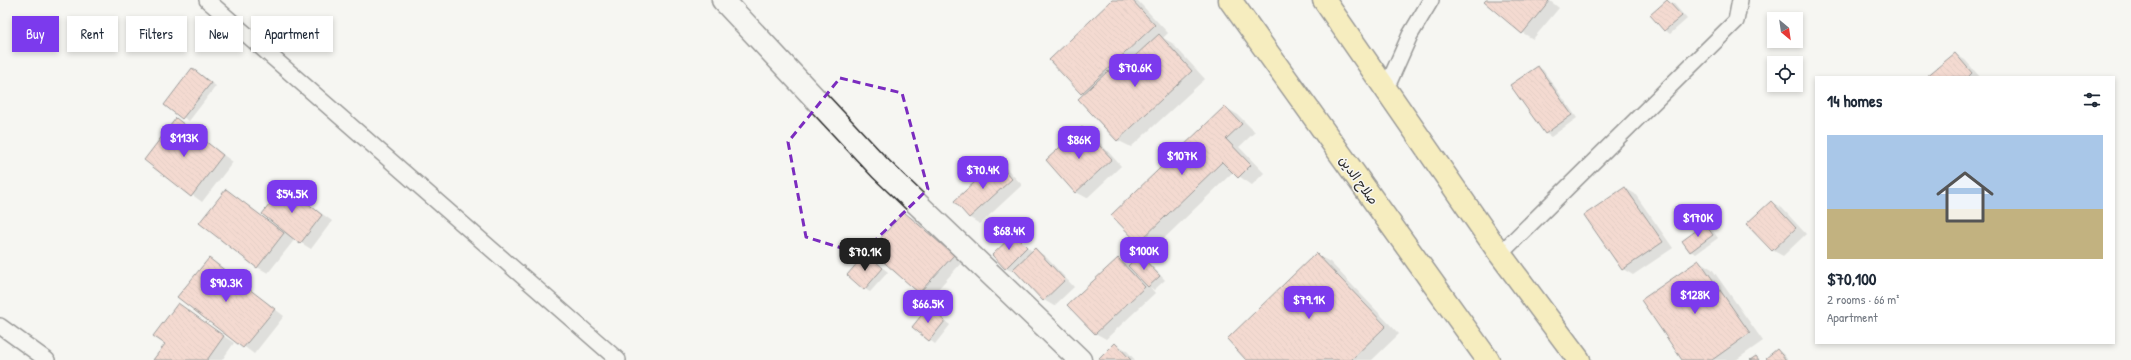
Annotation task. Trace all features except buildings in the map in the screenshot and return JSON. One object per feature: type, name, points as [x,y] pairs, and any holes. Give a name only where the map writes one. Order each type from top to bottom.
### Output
[{"type":"highway","name":"صلاح الدين","points":[[1230,0],[1488,360]]},
{"type":"highway","points":[[1324,0],[1500,254],[1578,360]]},
{"type":"street","points":[[723,0],[881,169],[1080,360]]},
{"type":"lane","points":[[207,0],[618,360]]},
{"type":"lane","points":[[1386,89],[1410,35],[1431,0]]},
{"type":"lane","points":[[1500,254],[1736,20],[1740,0]]},
{"type":"lane","points":[[0,326],[47,360]]},
{"type":"highlighted area","points":[[840,78],[902,93],[928,189],[861,254],[806,237],[788,142]]}]
